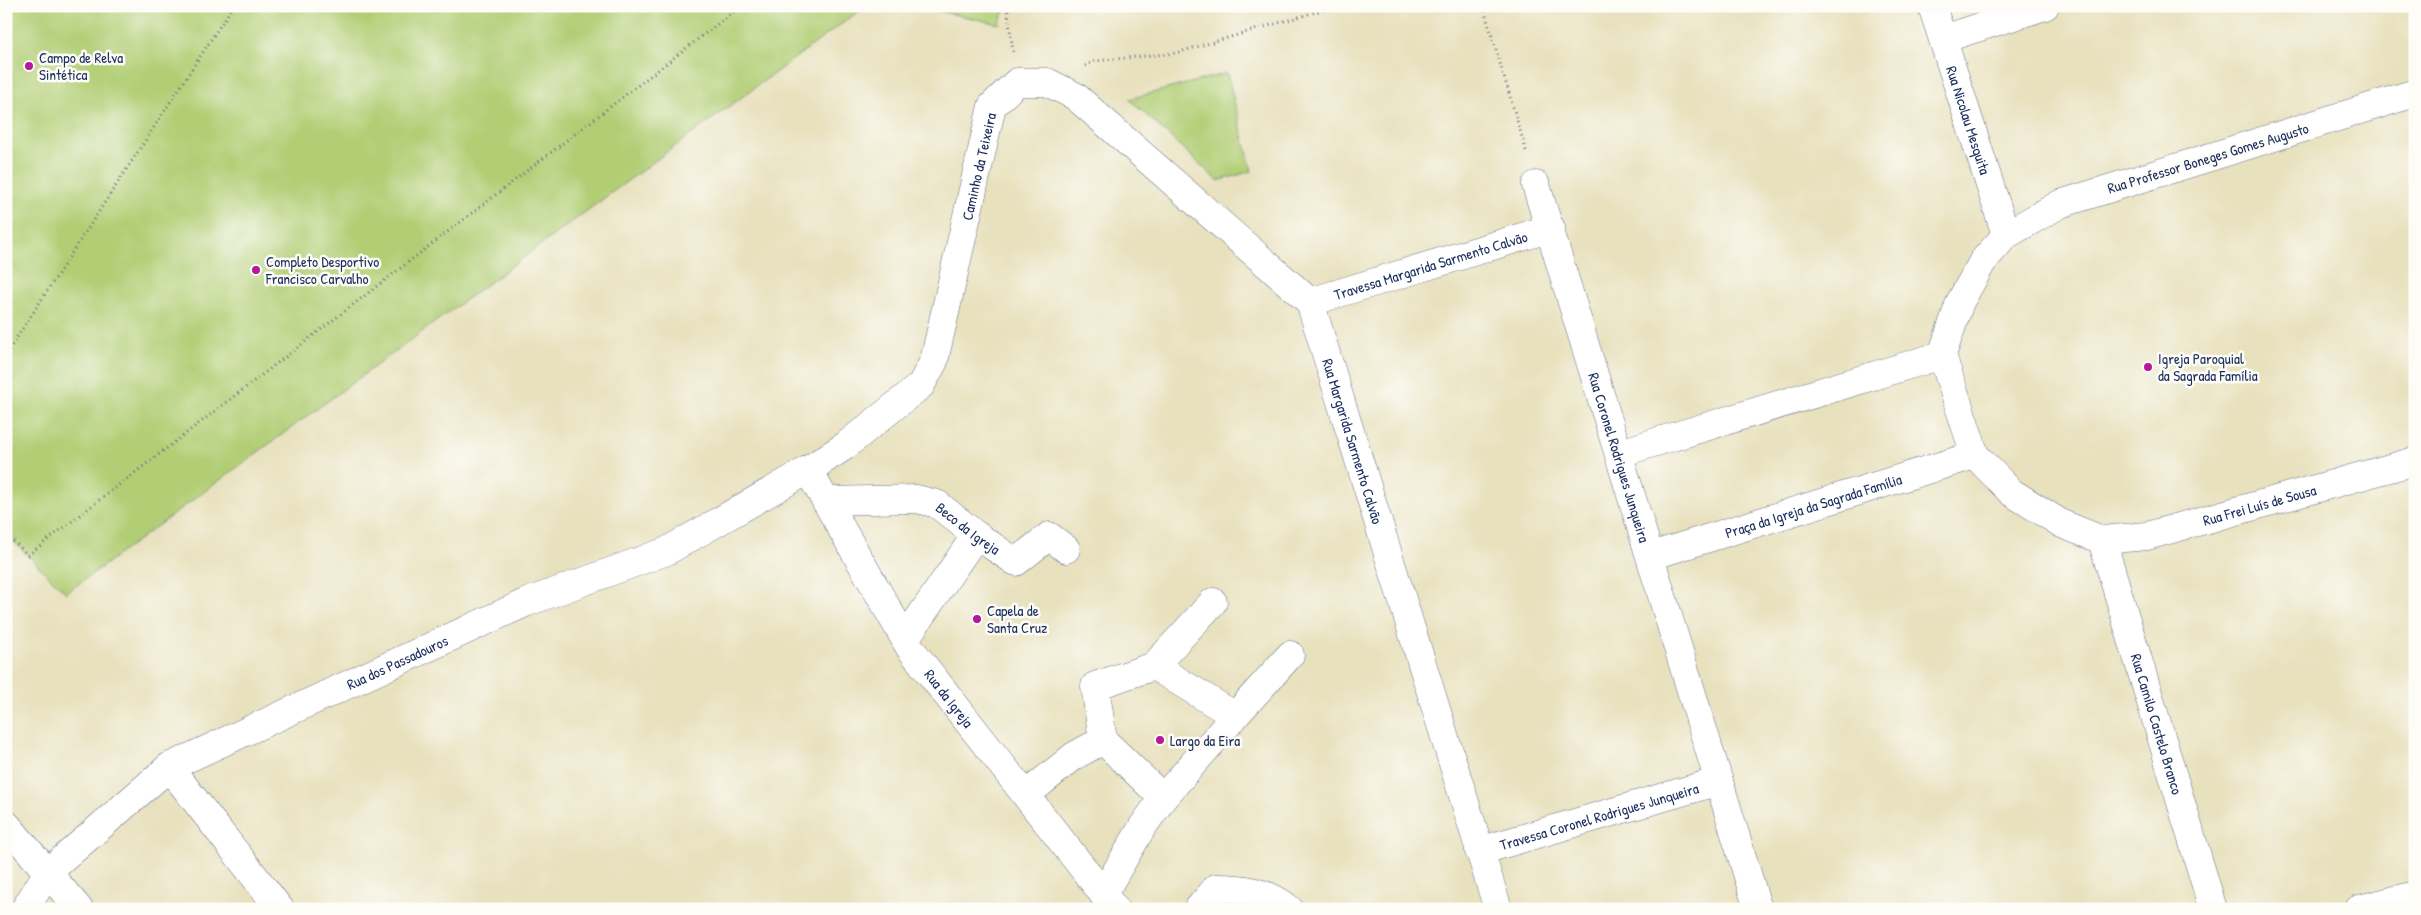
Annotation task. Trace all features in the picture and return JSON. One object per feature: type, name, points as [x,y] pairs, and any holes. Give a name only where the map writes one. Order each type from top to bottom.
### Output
[{"type":"street","name":"Rua Nicolau Mesquita","points":[[1932,6],[2006,235]]},
{"type":"street","points":[[1943,39],[2046,6]]},
{"type":"street","points":[[1017,82],[1047,82],[1075,96],[1310,302]]},
{"type":"street","name":"Caminho da Teixeira","points":[[808,470],[845,446],[921,385],[934,361],[992,106],[1017,82]]},
{"type":"street","name":"Rua Professor Boneges Gomes Augusto","points":[[2006,235],[2060,204],[2415,93]]},
{"type":"street","name":"Rua Coronel Rodrigues Junqueira","points":[[1536,185],[1620,453],[1758,909]]},
{"type":"street","name":"Travessa Margarida Sarmento Calvão","points":[[1310,302],[1551,228]]},
{"type":"street","points":[[2006,235],[1983,261],[1960,302],[1942,355],[1975,454],[2011,492],[2062,524],[2102,540]]},
{"type":"street","name":"Rua Margarida Sarmento Calvão","points":[[1310,302],[1498,909]]},
{"type":"street","points":[[1620,453],[1942,355]]},
{"type":"street","name":"Praça da Igreja da Sagrada Família","points":[[1651,556],[1975,454]]},
{"type":"street","name":"Rua Frei Luís de Sousa","points":[[2102,540],[2147,536],[2415,461]]},
{"type":"street","name":"Rua da Igreja","points":[[808,470],[910,648],[1109,901]]},
{"type":"street","name":"Rua dos Passadouros","points":[[25,909],[48,872],[169,767],[524,603],[667,551],[808,470]]},
{"type":"street","name":"Beco da Igreja","points":[[826,501],[917,499],[937,504],[976,535],[1016,562],[1049,536],[1066,549]]},
{"type":"street","points":[[905,639],[976,535]]},
{"type":"street","name":"Rua Camilo Castelo Branco","points":[[2102,540],[2213,909]]},
{"type":"street","points":[[1163,798],[1103,740],[1095,686],[1154,666],[1213,602]]},
{"type":"street","points":[[1109,901],[1143,826],[1163,798],[1290,655]]},
{"type":"street","points":[[1154,666],[1235,716]]},
{"type":"street","points":[[1026,795],[1074,756],[1103,740]]},
{"type":"street","points":[[169,767],[280,909]]},
{"type":"street","name":"Travessa Coronel Rodrigues Junqueira","points":[[1479,852],[1719,781]]},
{"type":"street","points":[[6,824],[79,909]]},
{"type":"street","points":[[1198,909],[1216,888],[1244,888],[1273,898],[1289,909]]},
{"type":"street","points":[[2359,909],[2415,896]]},
{"type":"path","points":[[6,354],[232,6]]},
{"type":"path","points":[[6,534],[28,555],[741,6]]},
{"type":"path","points":[[1007,6],[1017,82]]},
{"type":"path","points":[[1047,82],[1095,61],[1176,53],[1336,6]]},
{"type":"path","points":[[1483,6],[1536,185]]},
{"type":"green space","name":"Completo Desportivo Francisco Carvalho","points":[[6,6],[866,6],[66,593],[6,534]]},
{"type":"green space","points":[[915,6],[1006,6],[999,24]]},
{"type":"green space","points":[[1227,73],[1252,171],[1218,181],[1129,99]]},
{"type":"place","name":"Campo de Relva Sintética","points":[[29,66]]},
{"type":"place","name":"Completo Desportivo Francisco Carvalho","points":[[256,270]]},
{"type":"place","name":"Igreja Paroquial da Sagrada Família","points":[[2148,367]]},
{"type":"place","name":"Capela de Santa Cruz","points":[[977,619]]},
{"type":"place","name":"Largo da Eira","points":[[1160,740]]}]
